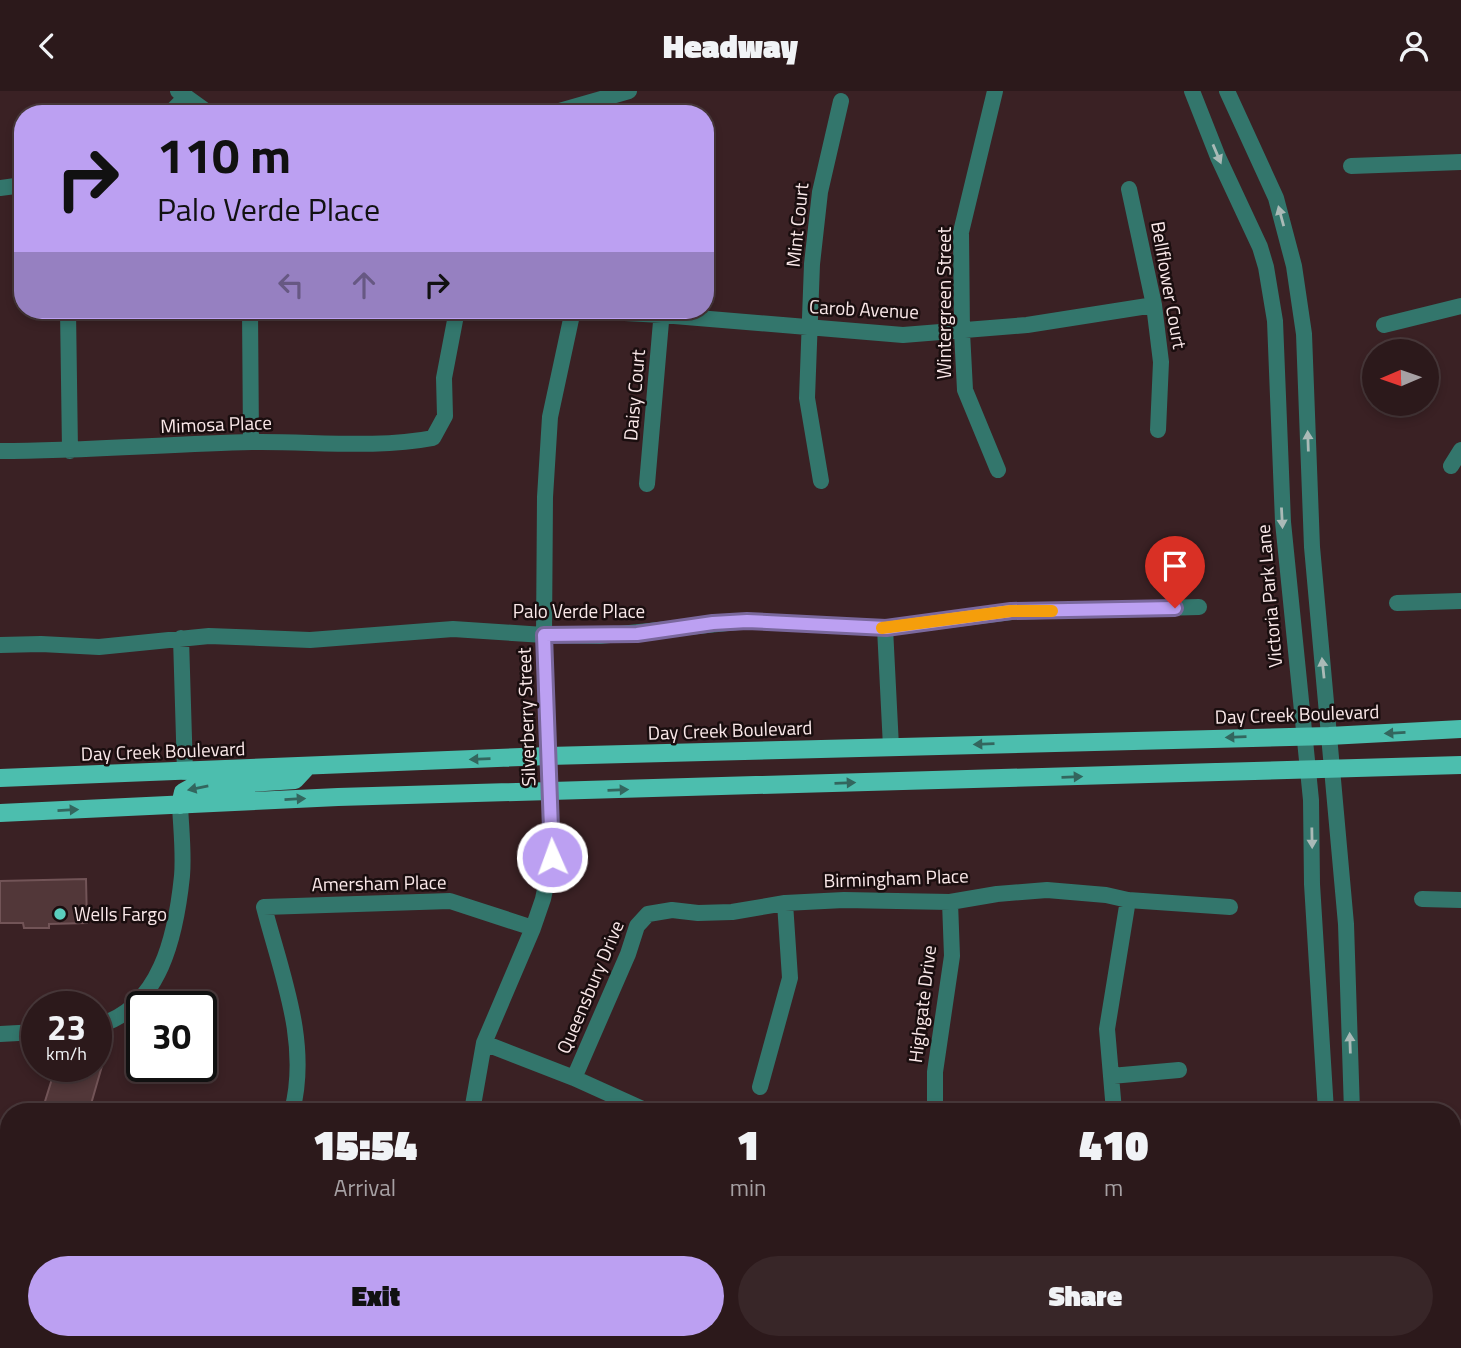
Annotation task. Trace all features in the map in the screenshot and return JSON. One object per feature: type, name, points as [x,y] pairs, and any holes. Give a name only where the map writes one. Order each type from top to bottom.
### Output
[{"type":"main road","name":"Day Creek Boulevard","points":[[0,778],[548,756],[1329,736],[1461,729]]},
{"type":"main road","points":[[0,813],[549,790],[1461,765]]},
{"type":"main road","points":[[180,805],[183,793],[192,787],[295,780],[309,766]]},
{"type":"street","points":[[581,105],[629,91]]},
{"type":"street","name":"Wintergreen Street","points":[[995,91],[961,232],[965,390],[998,470]]},
{"type":"street","name":"Victoria Park Lane","points":[[1192,91],[1218,157],[1260,247],[1271,292],[1277,348],[1285,561],[1308,770],[1326,1103]]},
{"type":"street","points":[[1227,91],[1276,198],[1294,266],[1304,334],[1311,547],[1346,924],[1352,1103]]},
{"type":"street","points":[[182,94],[197,105]]},
{"type":"street","name":"Mint Court","points":[[821,481],[807,398],[812,264],[820,192],[841,101]]},
{"type":"street","points":[[1351,166],[1461,162]]},
{"type":"street","name":"Bellflower Court","points":[[1129,189],[1154,305],[1161,362],[1158,430]]},
{"type":"street","name":"Carob Avenue","points":[[714,317],[903,335],[962,332],[1154,305]]},
{"type":"street","points":[[1384,325],[1461,306]]},
{"type":"street","points":[[68,319],[70,451]]},
{"type":"street","points":[[250,319],[251,442]]},
{"type":"street","name":"Mimosa Place","points":[[0,451],[70,451],[251,442],[403,444],[433,439],[445,417],[444,378],[455,319]]},
{"type":"street","name":"Silverberry Street","points":[[473,1103],[484,1043],[533,928],[543,899],[552,857],[544,635],[545,497],[550,417],[569,319]]},
{"type":"street","name":"Daisy Court","points":[[647,484],[661,319]]},
{"type":"street","points":[[1451,466],[1461,450]]},
{"type":"street","points":[[1397,603],[1461,601]]},
{"type":"street","name":"Palo Verde Place","points":[[0,645],[99,647],[181,638],[239,636],[310,640],[453,629],[544,635],[637,634],[747,621],[886,628],[1011,611],[1199,607]]},
{"type":"street","points":[[886,628],[891,747]]},
{"type":"street","points":[[181,638],[186,772]]},
{"type":"street","points":[[112,1021],[136,1005],[163,964],[182,873],[180,805]]},
{"type":"street","name":"Birmingham Place","points":[[648,914],[672,910],[698,913],[733,912],[785,903],[844,900],[950,902],[997,894],[1048,890],[1106,895],[1128,900],[1230,907]]},
{"type":"street","points":[[1422,899],[1461,900]]},
{"type":"street","points":[[1113,1103],[1107,1029],[1128,900]]},
{"type":"street","name":"Amersham Place","points":[[294,1103],[299,1076],[297,1035],[264,907],[450,901],[533,928]]},
{"type":"street","name":"Highgate Drive","points":[[935,1103],[935,1072],[952,956],[950,902]]},
{"type":"street","points":[[760,1087],[790,978],[785,903]]},
{"type":"street","name":"Queensbury Drive","points":[[575,1078],[628,954],[637,926],[648,914]]},
{"type":"street","points":[[0,1034],[21,1033]]},
{"type":"street","points":[[484,1043],[575,1078],[630,1103]]},
{"type":"street","points":[[1111,1076],[1179,1070]]},
{"type":"building","points":[[86,879],[87,923],[24,928],[23,923],[0,923],[0,881]]},
{"type":"building","points":[[51,1082],[97,1082],[91,1103],[44,1103]]},
{"type":"slow traffic","points":[[882,628],[1011,611],[1052,611]]},
{"type":"place","name":"Wells Fargo","points":[[60,914]]},
{"type":"route","points":[[552,857],[544,635],[637,634],[747,621],[886,628],[1011,611],[1175,608]]}]
